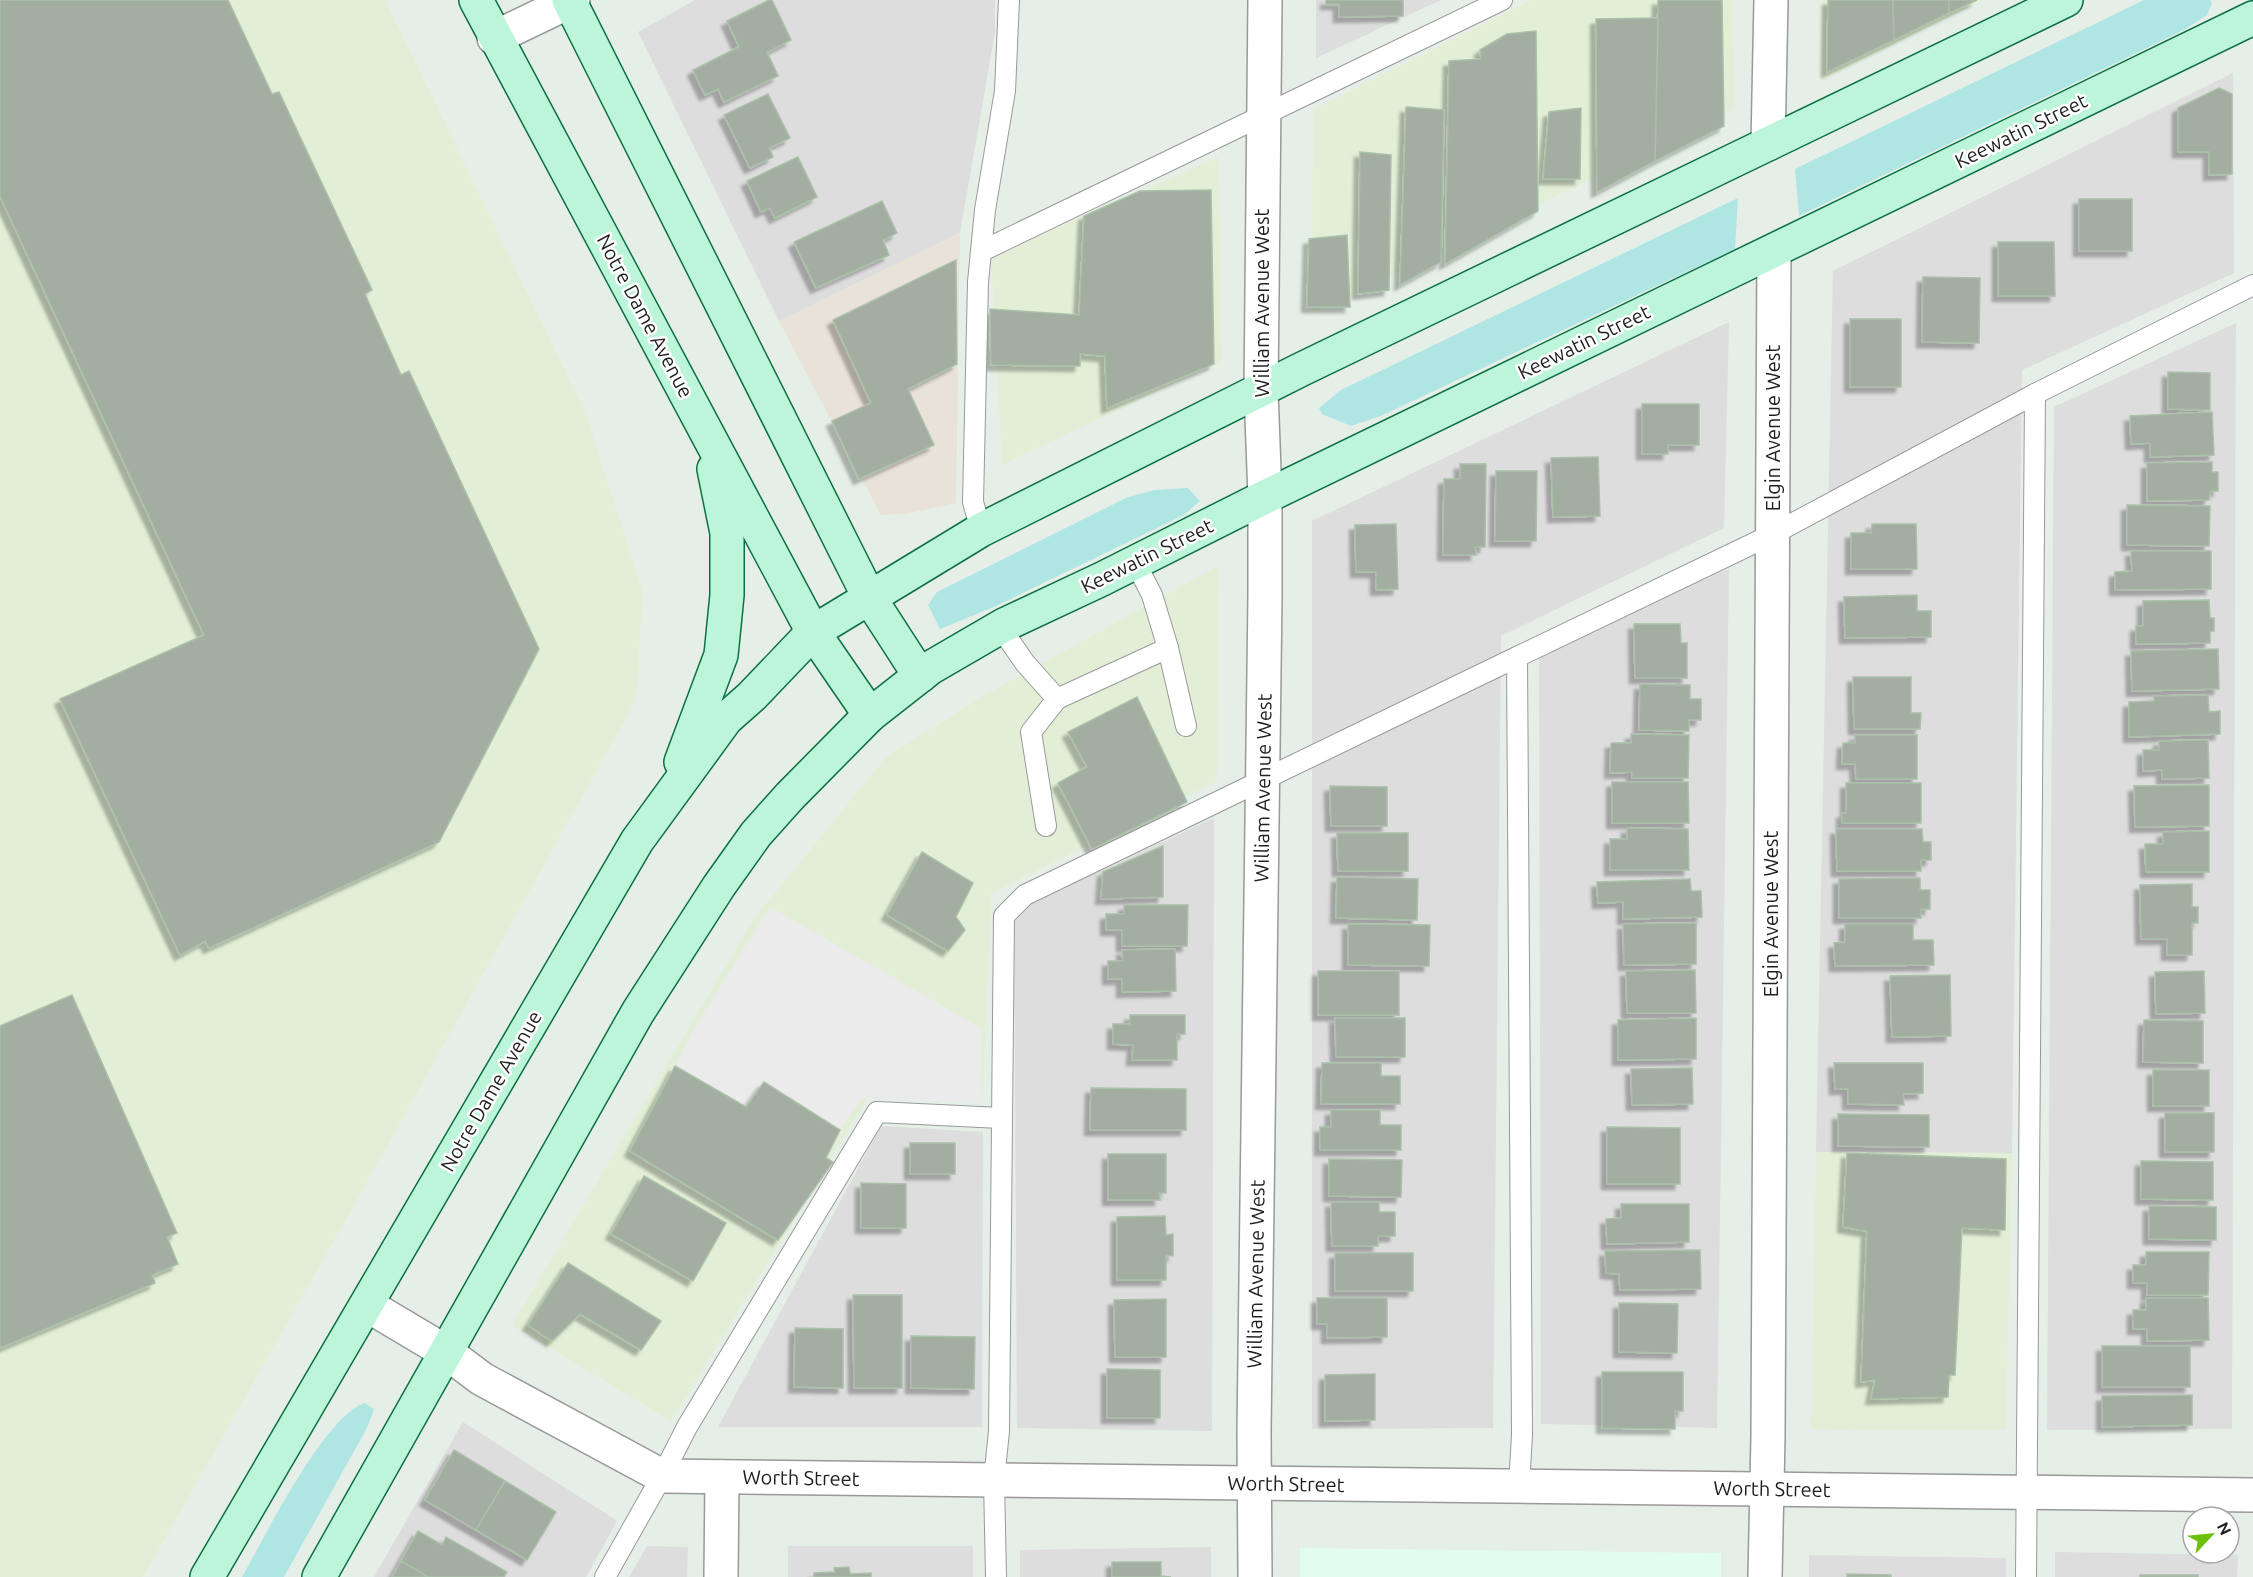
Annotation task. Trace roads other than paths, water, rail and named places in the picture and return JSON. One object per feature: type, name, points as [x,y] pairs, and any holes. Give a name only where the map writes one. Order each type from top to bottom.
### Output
[{"type":"main road","name":"Notre Dame Avenue","points":[[476,0],[494,38],[813,632],[870,715]]},
{"type":"main road","points":[[869,597],[981,530],[1261,391],[2066,0]]},
{"type":"main road","points":[[319,1577],[638,1012],[719,886],[756,834],[797,789],[870,715],[920,676],[869,597],[570,1]]},
{"type":"main road","name":"Keewatin Street","points":[[920,676],[1000,627],[2253,18]]},
{"type":"main road","points":[[668,797],[721,655],[727,595],[727,533],[705,429]]},
{"type":"main road","name":"Notre Dame Avenue","points":[[207,1577],[637,841],[726,719],[752,696],[813,632],[869,597]]},
{"type":"street","name":"William Avenue West","points":[[1255,1577],[1265,497],[1261,391],[1265,0]]},
{"type":"street","points":[[1768,144],[1771,0]]},
{"type":"street","points":[[494,38],[570,1]]},
{"type":"street","name":"Elgin Avenue West","points":[[1764,1577],[1767,1489],[1774,250]]},
{"type":"street","name":"Worth Street","points":[[367,1305],[446,1352],[482,1379],[662,1476],[2253,1495]]},
{"type":"street","points":[[721,1577],[722,1477]]},
{"type":"lane","points":[[981,530],[973,502],[978,282],[985,210],[1005,91],[1009,0]]},
{"type":"lane","points":[[982,251],[1502,0]]},
{"type":"lane","points":[[996,1577],[994,1480],[999,1431],[1004,916],[1025,895],[1773,534],[2036,394],[2253,285]]},
{"type":"lane","points":[[2026,1577],[2036,394]]},
{"type":"lane","points":[[1135,562],[1152,595],[1168,648],[1186,726]]},
{"type":"lane","points":[[1000,627],[1025,663],[1057,699]]},
{"type":"lane","points":[[1046,826],[1031,732],[1057,699],[1168,648]]},
{"type":"lane","points":[[1517,657],[1522,1435],[1519,1486]]},
{"type":"lane","points":[[605,1577],[687,1427],[877,1112],[1001,1118]]}]
